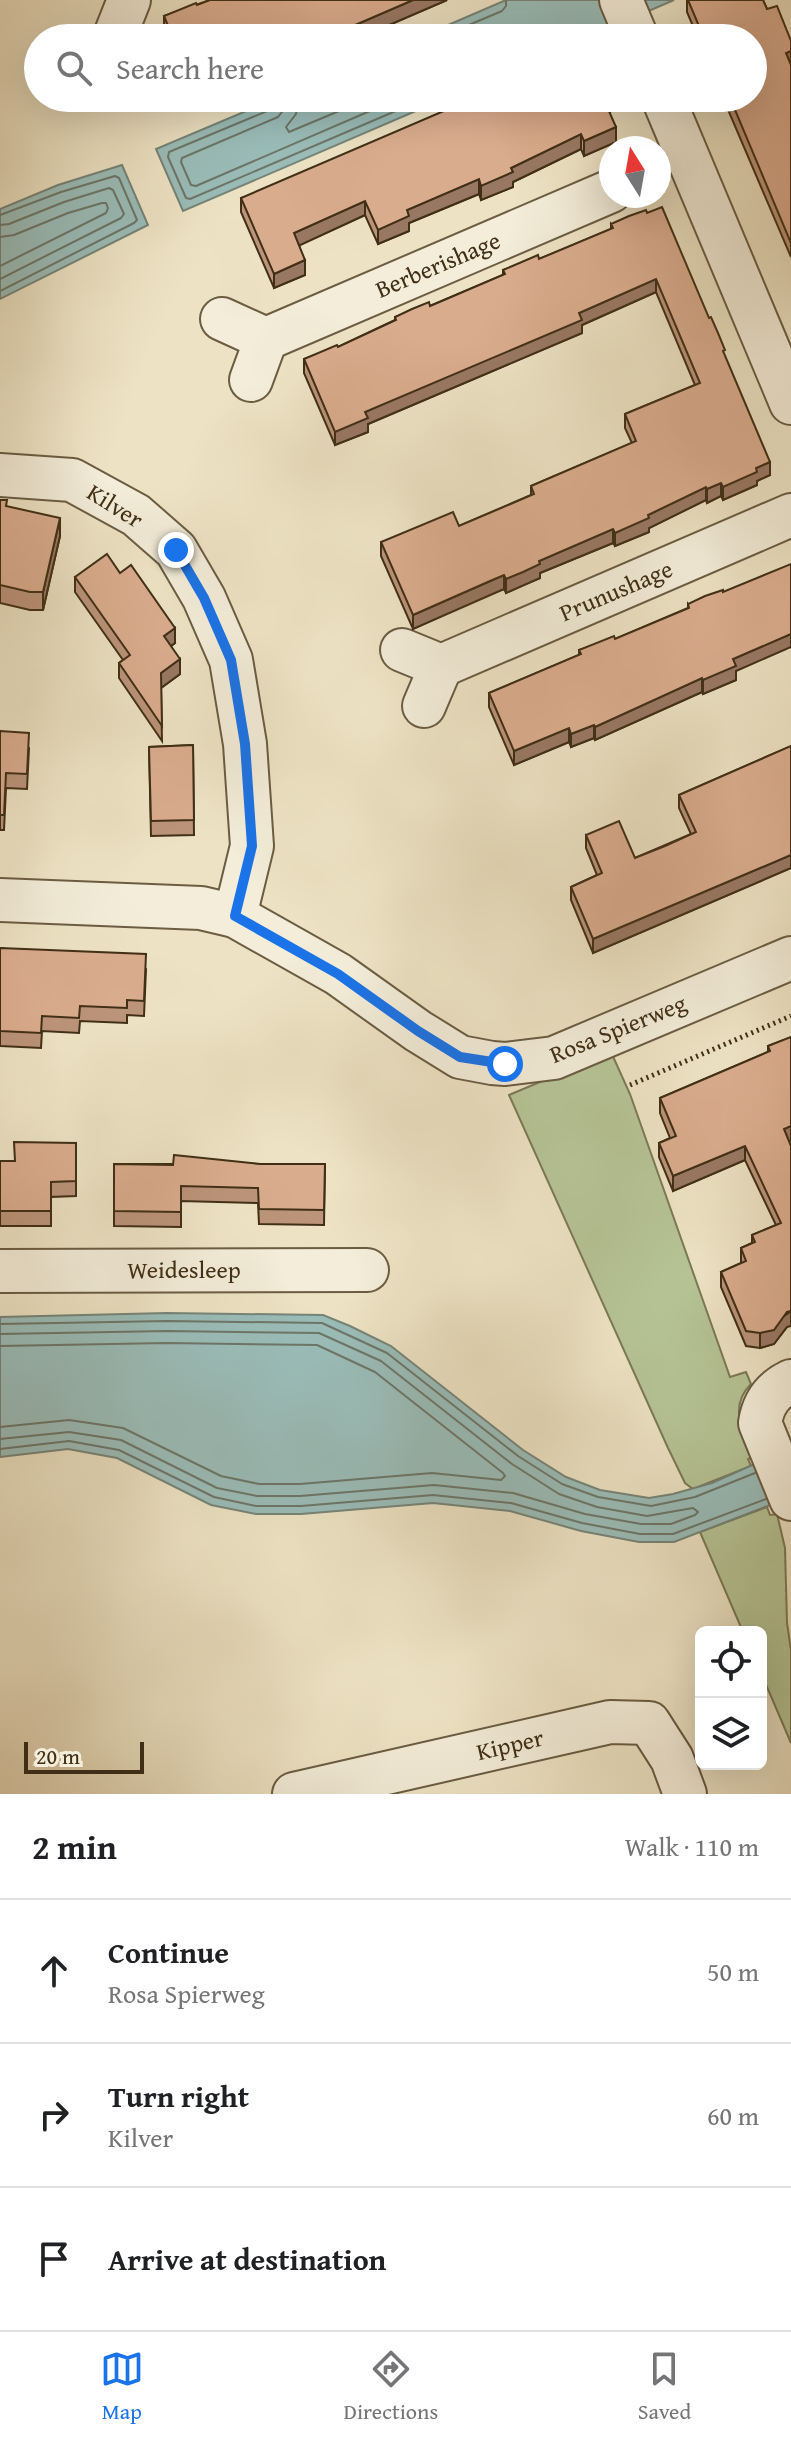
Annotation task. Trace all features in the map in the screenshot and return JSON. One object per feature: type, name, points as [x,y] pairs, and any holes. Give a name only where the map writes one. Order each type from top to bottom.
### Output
[{"type":"street","points":[[120,24],[129,0]]},
{"type":"street","points":[[665,112],[674,164],[791,403]]},
{"type":"street","name":"Berberishage","points":[[266,339],[599,196]]},
{"type":"street","points":[[222,319],[266,339],[251,380]]},
{"type":"street","name":"Kilver","points":[[0,475],[72,480],[136,515],[176,550],[204,598],[231,660],[245,744],[252,846],[235,916]]},
{"type":"street","name":"Prunushage","points":[[441,666],[791,515]]},
{"type":"street","points":[[402,650],[441,666],[424,706]]},
{"type":"street","name":"Rosa Spierweg","points":[[0,900],[201,908],[235,916],[338,974],[460,1057],[505,1064],[554,1058],[791,958]]},
{"type":"street","name":"Weidesleep","points":[[0,1271],[367,1270]]},
{"type":"street","points":[[791,1381],[771,1395],[762,1410],[760,1423],[791,1498]]},
{"type":"street","name":"Kipper","points":[[294,1794],[610,1722],[649,1723],[672,1759],[685,1794]]},
{"type":"path","points":[[630,1085],[791,1016]]},
{"type":"green space","points":[[611,1052],[630,1094],[730,1377],[746,1372],[751,1384],[740,1401],[739,1410],[742,1429],[754,1457],[748,1459],[751,1466],[693,1489],[685,1483],[668,1448],[509,1095]]},
{"type":"green space","points":[[767,1507],[770,1515],[777,1514],[785,1548],[787,1623],[791,1650],[791,1743],[767,1687],[767,1626],[740,1626],[700,1532]]},
{"type":"water","points":[[506,0],[674,0],[618,24],[450,24]]},
{"type":"water","points":[[244,112],[413,112],[183,211],[156,149]]},
{"type":"water","points":[[122,165],[148,225],[0,299],[0,209],[58,185]]},
{"type":"water","points":[[167,1313],[323,1315],[350,1326],[391,1346],[523,1450],[566,1477],[600,1490],[649,1498],[673,1494],[712,1483],[791,1448],[791,1497],[674,1542],[639,1542],[581,1531],[510,1511],[433,1503],[301,1514],[256,1514],[211,1505],[117,1458],[68,1449],[0,1457],[0,1317]]},
{"type":"building","points":[[210,0],[413,0],[357,24],[167,24],[164,16]]},
{"type":"building","points":[[688,0],[763,0],[767,9],[777,6],[791,41],[791,51],[786,53],[791,65],[791,243],[736,112],[767,112],[767,24],[698,24]]},
{"type":"building","points":[[441,112],[609,112],[616,127],[584,141],[581,134],[481,186],[479,179],[407,210],[409,216],[378,230],[365,201],[294,233],[305,260],[274,274],[241,198]]},
{"type":"building","points":[[662,208],[718,333],[770,462],[756,468],[757,472],[723,487],[721,483],[706,487],[615,533],[613,529],[539,561],[540,564],[523,572],[506,579],[504,575],[413,615],[381,542],[453,512],[459,526],[534,494],[531,486],[636,441],[625,414],[700,383],[656,279],[579,313],[582,320],[365,412],[368,418],[335,432],[304,359],[338,347],[396,320],[395,317],[412,309],[429,302],[430,306],[505,274],[503,270],[538,255],[539,259],[613,228],[611,224],[629,216],[646,210],[647,213]]},
{"type":"building","points":[[0,500],[7,500],[6,506],[60,518],[43,592],[0,585]]},
{"type":"building","points":[[107,554],[120,573],[131,565],[175,628],[164,636],[180,659],[161,673],[162,726],[119,663],[130,655],[75,577]]},
{"type":"building","points":[[791,564],[791,634],[733,659],[736,666],[702,678],[595,727],[571,734],[569,728],[514,751],[489,693],[581,654],[579,650],[614,636],[615,639],[689,608],[688,604],[705,596],[723,592]]},
{"type":"building","points":[[0,731],[29,733],[27,774],[6,773],[4,815],[0,815]]},
{"type":"building","points":[[193,745],[194,820],[151,821],[149,747]]},
{"type":"building","points":[[791,746],[791,855],[593,939],[571,887],[602,873],[586,835],[619,821],[635,858],[665,846],[696,832],[679,795]]},
{"type":"building","points":[[0,948],[146,954],[144,1001],[127,1000],[127,1008],[80,1006],[79,1018],[42,1016],[41,1033],[0,1031]]},
{"type":"building","points":[[791,1037],[791,1126],[784,1129],[791,1146],[791,1311],[774,1330],[760,1333],[746,1331],[721,1272],[746,1261],[741,1248],[755,1242],[752,1235],[781,1223],[745,1146],[673,1176],[659,1143],[676,1136],[660,1098],[770,1051],[768,1046]]},
{"type":"building","points":[[14,1142],[76,1143],[76,1181],[51,1182],[51,1211],[0,1211],[0,1161],[15,1161]]},
{"type":"building","points":[[174,1155],[260,1164],[325,1164],[324,1210],[259,1209],[258,1188],[181,1186],[181,1212],[114,1211],[114,1164],[173,1165]]},
{"type":"route","points":[[176,550],[204,598],[231,660],[245,744],[252,846],[235,916],[338,974],[460,1057],[505,1064]]}]
